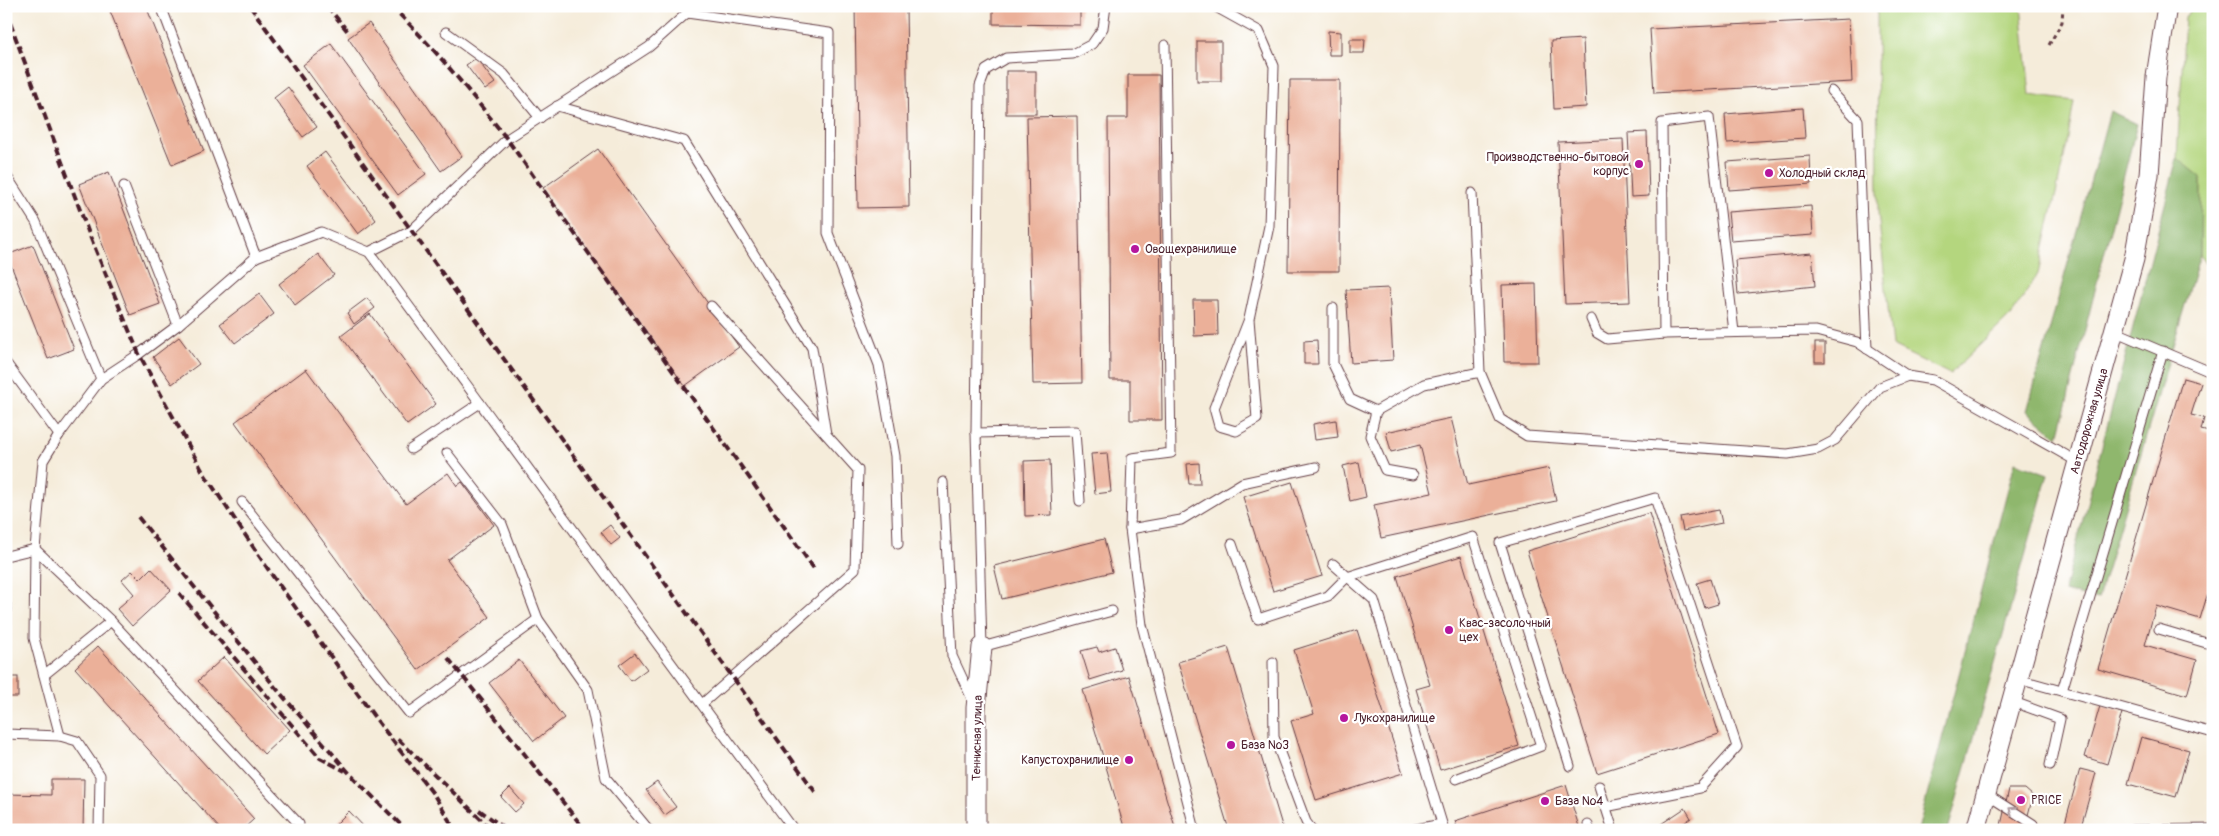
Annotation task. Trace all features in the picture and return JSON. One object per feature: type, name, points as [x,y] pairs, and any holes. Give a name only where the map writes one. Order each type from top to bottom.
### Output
[{"type":"street","name":"Автодорожная улица","points":[[1976,830],[2134,259],[2149,175],[2156,77],[2167,6]]},
{"type":"street","name":"Теннисная улица","points":[[976,830],[976,708],[982,647]]},
{"type":"lane","points":[[161,6],[256,257]]},
{"type":"lane","points":[[1106,6],[1102,28],[1092,44],[1073,54],[1006,58],[986,70],[980,86],[976,433],[982,647],[1112,610]]},
{"type":"lane","points":[[1214,6],[1259,31],[1274,66],[1269,226],[1249,319],[1214,408],[1219,426],[1236,431],[1257,419],[1249,319]]},
{"type":"lane","points":[[369,252],[411,231],[507,139],[649,47],[689,10],[829,33],[828,233],[880,365],[895,456],[898,544]]},
{"type":"lane","points":[[446,32],[504,74],[540,118]]},
{"type":"lane","points":[[1164,46],[1171,453],[1132,458],[1130,529],[1142,625],[1195,830]]},
{"type":"lane","points":[[1831,90],[1858,120],[1867,349]]},
{"type":"lane","points":[[557,106],[684,141],[812,348],[826,434]]},
{"type":"lane","points":[[1664,334],[1662,123],[1709,117],[1734,332]]},
{"type":"lane","points":[[6,175],[36,222],[101,379]]},
{"type":"lane","points":[[124,186],[178,324]]},
{"type":"lane","points":[[1472,193],[1480,372],[1500,419],[1527,436],[1788,454],[1818,449],[1835,440],[1880,387],[1908,376]]},
{"type":"lane","points":[[60,736],[34,638],[35,549],[43,461],[59,435],[101,379],[139,354],[178,324],[256,257],[321,232],[369,252],[794,830]]},
{"type":"lane","points":[[702,704],[855,569],[858,470],[711,306]]},
{"type":"lane","points":[[1333,308],[1333,364],[1350,399],[1376,411]]},
{"type":"lane","points":[[1591,319],[1597,333],[1607,339],[1664,334],[1816,331],[1857,342],[1908,376],[1933,380],[2078,462]]},
{"type":"lane","points":[[2114,331],[2213,373]]},
{"type":"lane","points":[[2062,691],[2163,351]]},
{"type":"lane","points":[[6,363],[59,435]]},
{"type":"lane","points":[[1413,475],[1385,470],[1370,436],[1376,411],[1424,384],[1480,372]]},
{"type":"lane","points":[[411,449],[480,403]]},
{"type":"lane","points":[[976,433],[1075,431],[1080,501]]},
{"type":"lane","points":[[447,453],[502,524],[538,619],[588,690],[606,778],[649,830]]},
{"type":"lane","points":[[1130,529],[1181,520],[1242,483],[1316,467]]},
{"type":"lane","points":[[943,482],[952,656],[976,708]]},
{"type":"lane","points":[[1570,766],[1500,543],[1655,498],[1737,747],[1700,788],[1606,806]]},
{"type":"lane","points":[[242,502],[409,713],[538,619]]},
{"type":"lane","points":[[1232,544],[1258,619],[1328,596],[1347,577],[1472,537],[1541,746],[1456,779]]},
{"type":"lane","points":[[6,556],[35,549]]},
{"type":"lane","points":[[35,549],[111,621],[299,824]]},
{"type":"lane","points":[[1333,564],[1374,600],[1443,827],[1411,830]]},
{"type":"lane","points":[[44,675],[111,621]]},
{"type":"lane","points":[[2159,629],[2213,645]]},
{"type":"lane","points":[[1273,662],[1274,737],[1306,822],[1312,830]]},
{"type":"lane","points":[[2018,679],[2213,732]]},
{"type":"lane","points":[[2012,701],[2060,718],[2050,764]]},
{"type":"lane","points":[[6,734],[60,736],[77,741],[100,776],[99,830]]},
{"type":"lane","points":[[1599,786],[1613,830]]},
{"type":"lane","points":[[1986,794],[2033,824],[2031,830]]},
{"type":"lane","points":[[2132,830],[2213,829]]},
{"type":"path","points":[[2049,45],[2062,22],[2063,6]]},
{"type":"green space","points":[[1877,6],[2021,6],[2030,95],[2074,101],[2067,144],[2038,274],[2013,313],[1950,374],[1892,346],[1878,212]]},
{"type":"green space","points":[[2192,6],[2213,6],[2213,276],[2200,254],[2201,178],[2177,158],[2185,18]]},
{"type":"green space","points":[[2110,111],[2137,124],[2058,437],[2027,411]]},
{"type":"green space","points":[[2177,158],[2201,177],[2200,254],[2098,599],[2064,592]]},
{"type":"green space","points":[[2015,462],[2048,474],[1948,830],[1918,830]]},
{"type":"building","points":[[108,6],[146,6],[204,151],[172,165]]},
{"type":"building","points":[[855,6],[906,6],[909,207],[858,208]]},
{"type":"building","points":[[993,6],[1080,6],[1080,25],[993,24]]},
{"type":"building","points":[[1849,19],[1852,82],[1654,93],[1650,29]]},
{"type":"building","points":[[369,23],[462,156],[441,171],[348,38]]},
{"type":"building","points":[[1328,31],[1341,32],[1341,55],[1329,55]]},
{"type":"building","points":[[1350,39],[1365,39],[1364,53],[1350,53]]},
{"type":"building","points":[[1583,39],[1586,107],[1554,109],[1551,41]]},
{"type":"building","points":[[1197,41],[1221,41],[1221,81],[1197,81]]},
{"type":"building","points":[[331,44],[426,174],[398,195],[303,65]]},
{"type":"building","points":[[476,58],[495,83],[485,90],[466,65]]},
{"type":"building","points":[[1006,71],[1036,71],[1036,114],[1006,114]]},
{"type":"building","name":"Овощехранилище","points":[[1128,75],[1159,75],[1162,420],[1130,420],[1130,380],[1110,380],[1108,118],[1128,118]]},
{"type":"building","points":[[1290,80],[1340,80],[1339,271],[1288,271]]},
{"type":"building","points":[[288,87],[317,127],[303,137],[274,98]]},
{"type":"building","name":"Холодный склад","points":[[1803,108],[1805,138],[1727,143],[1725,114]]},
{"type":"building","points":[[1077,116],[1082,383],[1033,384],[1027,117]]},
{"type":"building","name":"Производственно-бытовой корпус","points":[[1647,132],[1649,196],[1631,197],[1628,133]]},
{"type":"building","points":[[1623,139],[1630,302],[1565,304],[1558,142]]},
{"type":"building","points":[[598,149],[739,347],[685,386],[543,188]]},
{"type":"building","points":[[325,152],[376,220],[358,234],[307,166]]},
{"type":"building","name":"Холодный склад","points":[[1810,156],[1811,184],[1729,190],[1727,162]]},
{"type":"building","points":[[109,172],[160,304],[130,315],[79,184]]},
{"type":"building","points":[[1811,206],[1813,235],[1731,241],[1728,212]]},
{"type":"building","points":[[33,245],[74,349],[48,359],[7,255]]},
{"type":"building","points":[[1812,253],[1815,286],[1738,294],[1735,260]]},
{"type":"building","points":[[318,254],[334,275],[295,305],[279,284]]},
{"type":"building","points":[[1536,284],[1538,362],[1504,362],[1502,285]]},
{"type":"building","points":[[1389,288],[1393,360],[1351,363],[1346,290]]},
{"type":"building","points":[[259,294],[274,314],[235,343],[220,324]]},
{"type":"building","points":[[367,298],[375,308],[354,324],[347,313]]},
{"type":"building","points":[[1193,300],[1217,300],[1218,335],[1194,336]]},
{"type":"building","points":[[370,314],[436,404],[407,425],[341,336]]},
{"type":"building","points":[[179,337],[199,364],[172,384],[153,357]]},
{"type":"building","points":[[1317,340],[1318,364],[1304,364],[1304,341]]},
{"type":"building","points":[[1815,343],[1825,343],[1825,362],[1815,362]]},
{"type":"building","points":[[306,369],[406,504],[448,473],[457,486],[462,482],[494,525],[447,560],[490,617],[418,670],[235,422]]},
{"type":"building","points":[[2183,378],[2201,383],[2191,415],[2204,418],[2201,430],[2213,433],[2213,576],[2200,619],[2156,606],[2145,645],[2197,660],[2187,695],[2098,669]]},
{"type":"building","points":[[1451,418],[1468,485],[1549,468],[1556,501],[1381,538],[1374,505],[1432,493],[1420,445],[1391,452],[1386,432]]},
{"type":"building","points":[[1336,420],[1338,437],[1315,440],[1313,424]]},
{"type":"building","points":[[1107,453],[1111,492],[1095,494],[1091,454]]},
{"type":"building","points":[[1050,460],[1052,515],[1025,516],[1024,461]]},
{"type":"building","points":[[1359,462],[1366,497],[1350,501],[1343,466]]},
{"type":"building","points":[[1199,463],[1200,484],[1189,484],[1187,464]]},
{"type":"building","points":[[1292,482],[1322,576],[1273,591],[1243,497]]},
{"type":"building","points":[[1719,510],[1722,523],[1683,531],[1680,517]]},
{"type":"building","points":[[1649,513],[1719,734],[1597,773],[1527,551]]},
{"type":"building","points":[[610,525],[620,538],[611,545],[601,532]]},
{"type":"building","points":[[1104,539],[1112,572],[1002,599],[994,566]]},
{"type":"building","name":"Квас-засолочный цех","points":[[1461,556],[1519,746],[1440,770],[1416,689],[1430,685],[1397,576]]},
{"type":"building","points":[[151,568],[171,590],[132,626],[117,609],[134,594],[122,580],[132,571],[140,579]]},
{"type":"building","points":[[1710,579],[1718,604],[1705,608],[1697,583]]},
{"type":"building","points":[[6,604],[11,604],[11,628],[6,628]]},
{"type":"building","name":"Лукохранилище","points":[[1357,630],[1403,773],[1316,800],[1291,721],[1314,714],[1294,650]]},
{"type":"building","points":[[98,646],[254,819],[242,830],[221,830],[75,668]]},
{"type":"building","points":[[1097,647],[1099,652],[1115,647],[1122,670],[1090,680],[1081,651]]},
{"type":"building","name":"База №3","points":[[1228,647],[1283,829],[1280,830],[1229,830],[1178,662]]},
{"type":"building","points":[[635,653],[647,669],[631,681],[619,665]]},
{"type":"building","points":[[224,657],[290,730],[264,754],[198,681]]},
{"type":"building","points":[[519,660],[564,718],[534,741],[489,683]]},
{"type":"building","name":"Капустохранилище","points":[[1129,676],[1176,830],[1125,830],[1083,690]]},
{"type":"building","points":[[6,677],[18,677],[18,697],[6,697]]},
{"type":"building","points":[[2100,706],[2122,713],[2107,764],[2085,757]]},
{"type":"building","points":[[2141,737],[2189,750],[2176,797],[2128,784]]},
{"type":"building","points":[[2080,769],[2096,773],[2080,830],[2063,830]]},
{"type":"building","points":[[51,779],[84,779],[83,830],[6,830],[6,794],[51,795]]},
{"type":"building","points":[[657,782],[676,807],[665,815],[646,790]]},
{"type":"building","name":"База №4","points":[[1566,785],[1580,830],[1458,830],[1455,821]]},
{"type":"building","points":[[510,788],[524,804],[515,812],[501,797]]},
{"type":"building","points":[[2009,789],[2025,789],[2033,796],[2024,830],[2000,830]]},
{"type":"building","points":[[1685,808],[1691,818],[1674,830],[1661,830],[1658,826]]},
{"type":"building","points":[[349,811],[367,830],[330,830]]},
{"type":"railway","points":[[250,6],[816,793]]},
{"type":"railway","points":[[327,6],[349,33]]},
{"type":"railway","points":[[391,6],[437,54],[507,139],[815,570]]},
{"type":"railway","points":[[6,12],[89,234],[139,354],[203,472],[272,575],[373,715],[434,795],[455,830]]},
{"type":"railway","points":[[138,517],[275,687],[351,775],[406,830]]},
{"type":"railway","points":[[179,593],[320,758],[345,771]]},
{"type":"railway","points":[[448,658],[585,830]]},
{"type":"railway","points":[[398,739],[492,830]]},
{"type":"railway","points":[[479,810],[507,830]]},
{"type":"place","name":"Производственно-бытовой корпус","points":[[1639,164]]},
{"type":"place","name":"Холодный склад","points":[[1769,173]]},
{"type":"place","name":"Овощехранилище","points":[[1135,249]]},
{"type":"place","name":"Квас-засолочный цех","points":[[1449,630]]},
{"type":"place","name":"Лукохранилище","points":[[1344,718]]},
{"type":"place","name":"База №3","points":[[1231,745]]},
{"type":"place","name":"Капустохранилище","points":[[1129,760]]},
{"type":"place","name":"PRICE","points":[[2021,800]]},
{"type":"place","name":"База №4","points":[[1545,801]]}]
